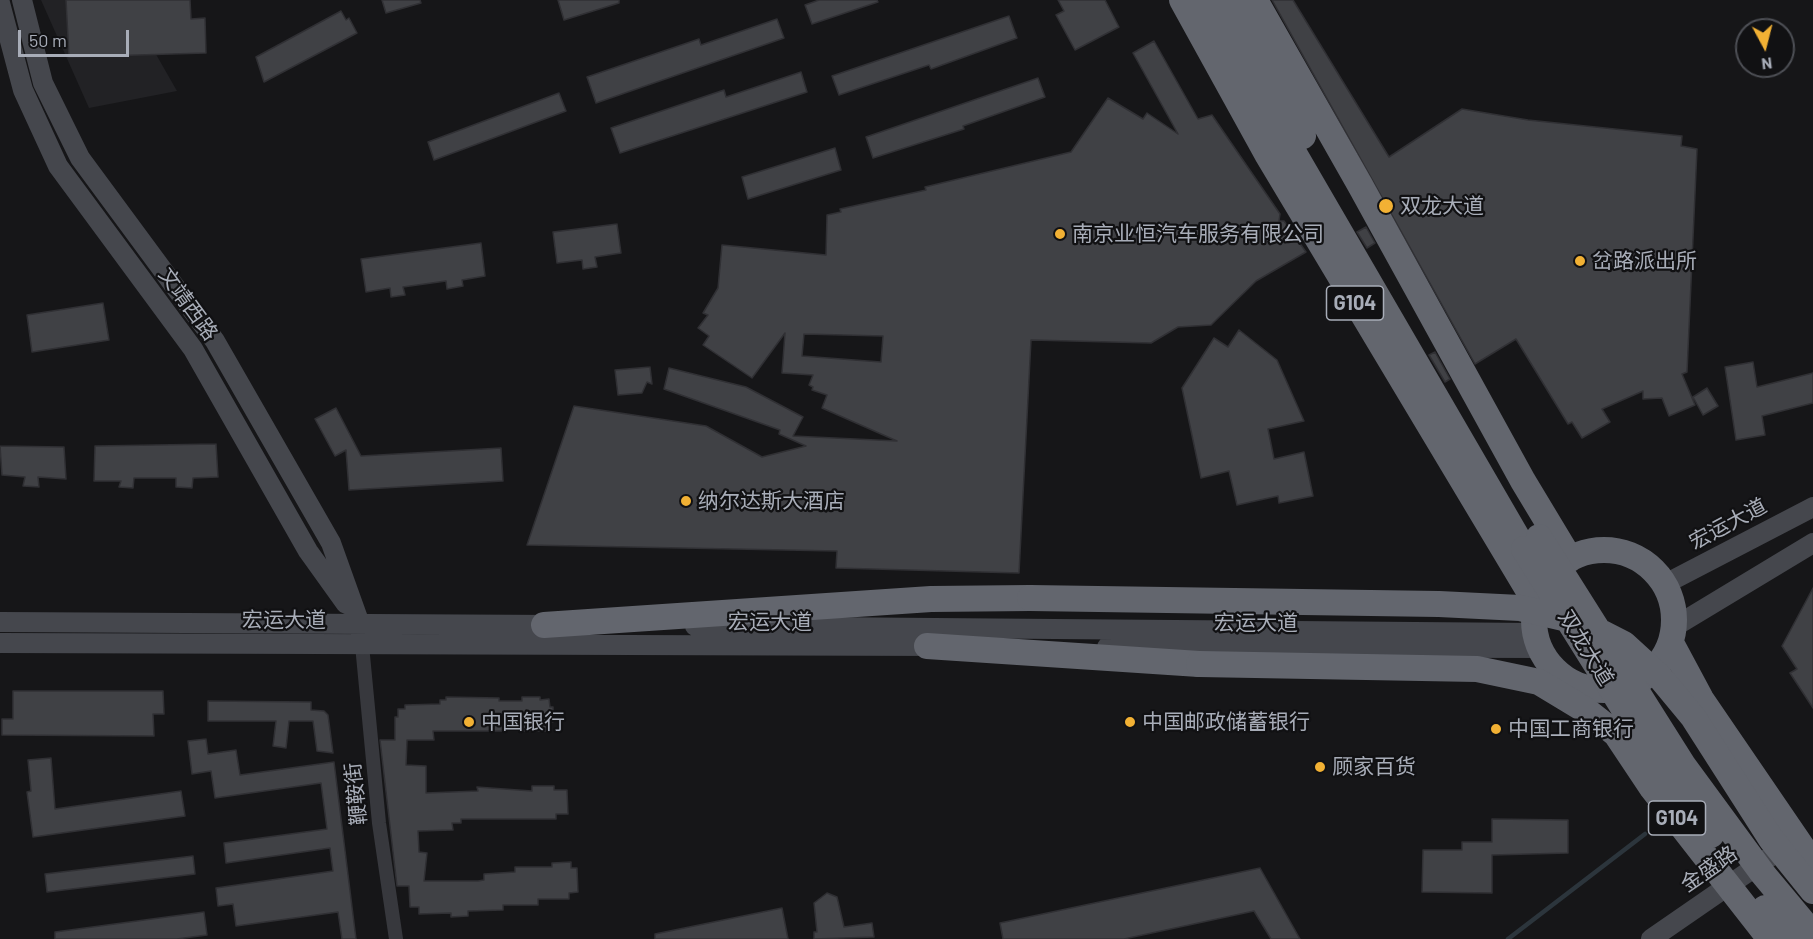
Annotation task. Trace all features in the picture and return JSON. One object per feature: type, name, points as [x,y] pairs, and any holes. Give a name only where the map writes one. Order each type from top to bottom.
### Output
[{"type":"highway","name":"双龙大道","points":[[1182,0],[1267,154],[1536,603]]},
{"type":"highway","name":"双龙大道","points":[[1204,0],[1541,578],[1659,765],[1754,894],[1791,939]]},
{"type":"highway","name":"双龙大道","points":[[1228,0],[1434,372],[1585,614],[1683,765],[1763,874],[1813,934]]},
{"type":"highway","name":"G104","points":[[1255,0],[1523,481],[1570,559]]},
{"type":"highway","points":[[1673,635],[1660,663],[1644,679],[1623,688],[1600,690],[1580,686],[1562,676],[1547,662],[1537,640],[1536,603],[1549,578],[1570,559],[1588,552],[1610,550],[1632,556],[1650,567],[1665,584],[1673,605],[1673,635],[1701,699],[1813,864]]},
{"type":"highway","points":[[544,625],[932,599],[1030,598],[1439,604],[1520,608],[1581,622],[1624,644],[1659,676],[1693,717],[1771,839],[1813,891]]},
{"type":"highway","points":[[927,646],[1199,664],[1477,669],[1539,682],[1587,711],[1616,734],[1652,788],[1770,939]]},
{"type":"highway","name":"双龙大道","points":[[1600,690],[1721,889],[1761,939]]},
{"type":"main road","name":"文靖西路","points":[[22,0],[43,83],[80,158],[215,341],[331,543],[360,624],[362,645]]},
{"type":"main road","name":"文靖西路","points":[[0,3],[23,90],[58,166],[193,349],[308,552],[360,624]]},
{"type":"main road","name":"宏运大道","points":[[1665,584],[1813,507]]},
{"type":"main road","points":[[1673,635],[1813,543]]},
{"type":"main road","name":"宏运大道","points":[[0,621],[544,625],[1537,640]]},
{"type":"main road","name":"宏运大道","points":[[0,643],[927,646],[1537,640]]},
{"type":"main road","name":"金盛路","points":[[1651,939],[1795,840]]},
{"type":"street","name":"鞭鞍街","points":[[362,645],[379,823],[396,939]]},
{"type":"shaded area","points":[[41,0],[125,0],[177,91],[89,108]]},
{"type":"building","points":[[66,0],[190,0],[191,19],[205,18],[206,53],[69,57]]},
{"type":"building","points":[[382,0],[420,0],[421,3],[386,13]]},
{"type":"building","points":[[558,0],[619,0],[619,3],[564,20]]},
{"type":"building","points":[[819,0],[877,0],[878,2],[812,24],[805,5]]},
{"type":"building","points":[[1058,0],[1105,0],[1119,27],[1075,50],[1056,15],[1064,11]]},
{"type":"building","name":"岔路派出所","points":[[1272,0],[1293,0],[1389,157],[1462,109],[1528,120],[1682,136],[1681,146],[1697,149],[1687,372],[1682,374],[1695,405],[1669,416],[1662,398],[1643,399],[1643,391],[1602,409],[1610,422],[1582,438],[1572,422],[1568,424],[1516,339],[1475,364]]},
{"type":"building","points":[[341,11],[346,20],[349,18],[357,33],[264,82],[256,57]]},
{"type":"building","points":[[1009,16],[1017,38],[931,69],[929,65],[839,95],[832,76]]},
{"type":"building","points":[[777,19],[784,38],[596,103],[587,77],[699,39],[701,45]]},
{"type":"building","points":[[1154,41],[1198,119],[1212,115],[1280,214],[1279,221],[1284,221],[1306,252],[1256,281],[1211,325],[1178,327],[1151,343],[1031,340],[1019,573],[836,568],[837,551],[527,545],[574,406],[706,426],[762,457],[806,446],[779,434],[780,430],[664,389],[669,368],[746,387],[803,417],[793,436],[897,441],[822,408],[827,395],[812,390],[813,387],[809,385],[813,375],[782,373],[785,333],[752,378],[703,345],[709,336],[698,328],[708,315],[703,313],[718,288],[722,245],[826,255],[827,215],[841,212],[840,209],[926,190],[925,187],[1071,152],[1108,98],[1143,119],[1147,113],[1178,134],[1133,53]],"holes":[[[804,334],[883,336],[881,362],[802,356]]]},
{"type":"building","points":[[801,72],[807,92],[620,153],[611,128],[724,90],[726,97]]},
{"type":"building","points":[[1038,78],[1045,97],[963,126],[964,129],[873,158],[866,137]]},
{"type":"building","points":[[559,93],[566,111],[434,160],[428,142]]},
{"type":"building","points":[[835,148],[841,170],[748,199],[742,177]]},
{"type":"building","points":[[617,224],[621,253],[595,257],[597,267],[583,269],[582,260],[557,263],[553,232]]},
{"type":"building","points":[[1366,227],[1375,243],[1367,248],[1357,232]]},
{"type":"building","points":[[481,243],[485,276],[462,280],[463,286],[447,289],[446,281],[403,287],[405,295],[391,297],[390,288],[366,292],[361,259]]},
{"type":"building","points":[[103,303],[109,340],[32,352],[27,315]]},
{"type":"building","points":[[1239,330],[1277,360],[1304,421],[1268,429],[1274,459],[1304,452],[1313,496],[1279,503],[1278,496],[1237,505],[1229,471],[1201,478],[1182,388],[1214,338],[1228,347]]},
{"type":"building","points":[[1435,352],[1450,379],[1445,382],[1429,355]]},
{"type":"building","points":[[1753,362],[1757,387],[1813,373],[1813,403],[1762,416],[1765,435],[1736,440],[1725,367]]},
{"type":"building","points":[[650,367],[652,384],[647,382],[642,393],[618,395],[615,370]]},
{"type":"building","points":[[1707,388],[1718,406],[1703,415],[1693,397]]},
{"type":"building","points":[[336,408],[361,456],[501,448],[503,481],[349,490],[346,450],[335,456],[315,419]]},
{"type":"building","points":[[216,444],[218,477],[193,478],[192,488],[176,487],[176,478],[134,478],[133,488],[119,487],[121,481],[94,481],[95,446]]},
{"type":"building","points":[[0,446],[64,447],[66,479],[38,477],[39,487],[23,486],[25,477],[2,475]]},
{"type":"building","points":[[1813,588],[1813,708],[1790,673],[1797,669],[1782,646]]},
{"type":"building","points":[[13,691],[163,691],[164,714],[153,714],[154,736],[2,735],[2,719],[13,719]]},
{"type":"building","points":[[446,697],[499,698],[499,701],[522,701],[522,697],[549,699],[550,707],[553,707],[553,722],[549,722],[549,731],[433,731],[434,740],[407,740],[406,765],[426,766],[426,793],[478,791],[477,787],[532,791],[532,786],[554,786],[554,790],[567,790],[568,814],[556,814],[556,819],[461,819],[461,823],[452,823],[453,830],[418,831],[419,852],[427,853],[424,881],[478,881],[484,880],[484,874],[515,872],[515,867],[552,867],[552,863],[571,862],[571,868],[577,868],[578,892],[569,893],[569,899],[538,899],[538,905],[503,905],[503,910],[468,911],[468,916],[451,917],[451,913],[419,914],[419,907],[410,907],[409,886],[397,886],[380,740],[395,740],[395,717],[398,717],[398,709],[405,709],[405,705],[440,704],[440,700],[446,700]]},
{"type":"building","points":[[208,701],[311,702],[311,710],[324,711],[328,715],[333,753],[317,751],[313,721],[289,721],[286,748],[273,746],[276,721],[208,721]]},
{"type":"building","points":[[206,739],[208,754],[236,750],[240,775],[334,762],[356,939],[342,939],[338,912],[236,926],[233,904],[218,906],[216,888],[333,871],[330,848],[226,863],[224,843],[327,829],[321,783],[215,798],[211,771],[192,774],[188,741]]},
{"type":"building","points":[[51,758],[55,809],[181,791],[185,816],[33,837],[27,792],[31,791],[28,760]]},
{"type":"building","points":[[1492,819],[1568,820],[1568,853],[1492,855],[1492,893],[1422,892],[1423,850],[1462,850],[1462,842],[1492,842]]},
{"type":"building","points":[[193,856],[195,874],[47,892],[45,874]]},
{"type":"building","points":[[1260,868],[1300,939],[1271,939],[1254,911],[1124,939],[1003,939],[1000,923]]},
{"type":"building","points":[[827,893],[837,897],[844,927],[872,923],[874,937],[814,939],[814,932],[817,932],[814,903]]},
{"type":"building","points":[[782,908],[788,939],[655,939],[655,934]]},
{"type":"building","points":[[204,912],[207,935],[177,939],[55,939],[55,932]]},
{"type":"waterway","points":[[1508,939],[1645,834]]},
{"type":"place","name":"双龙大道","points":[[1386,206]]},
{"type":"place","name":"南京业恒汽车服务有限公司","points":[[1060,234]]},
{"type":"place","name":"岔路派出所","points":[[1580,261]]},
{"type":"place","name":"纳尔达斯大酒店","points":[[686,501]]},
{"type":"place","name":"中国银行","points":[[469,722]]},
{"type":"place","name":"中国邮政储蓄银行","points":[[1130,722]]},
{"type":"place","name":"中国工商银行","points":[[1496,729]]},
{"type":"place","name":"顾家百货","points":[[1320,767]]}]
